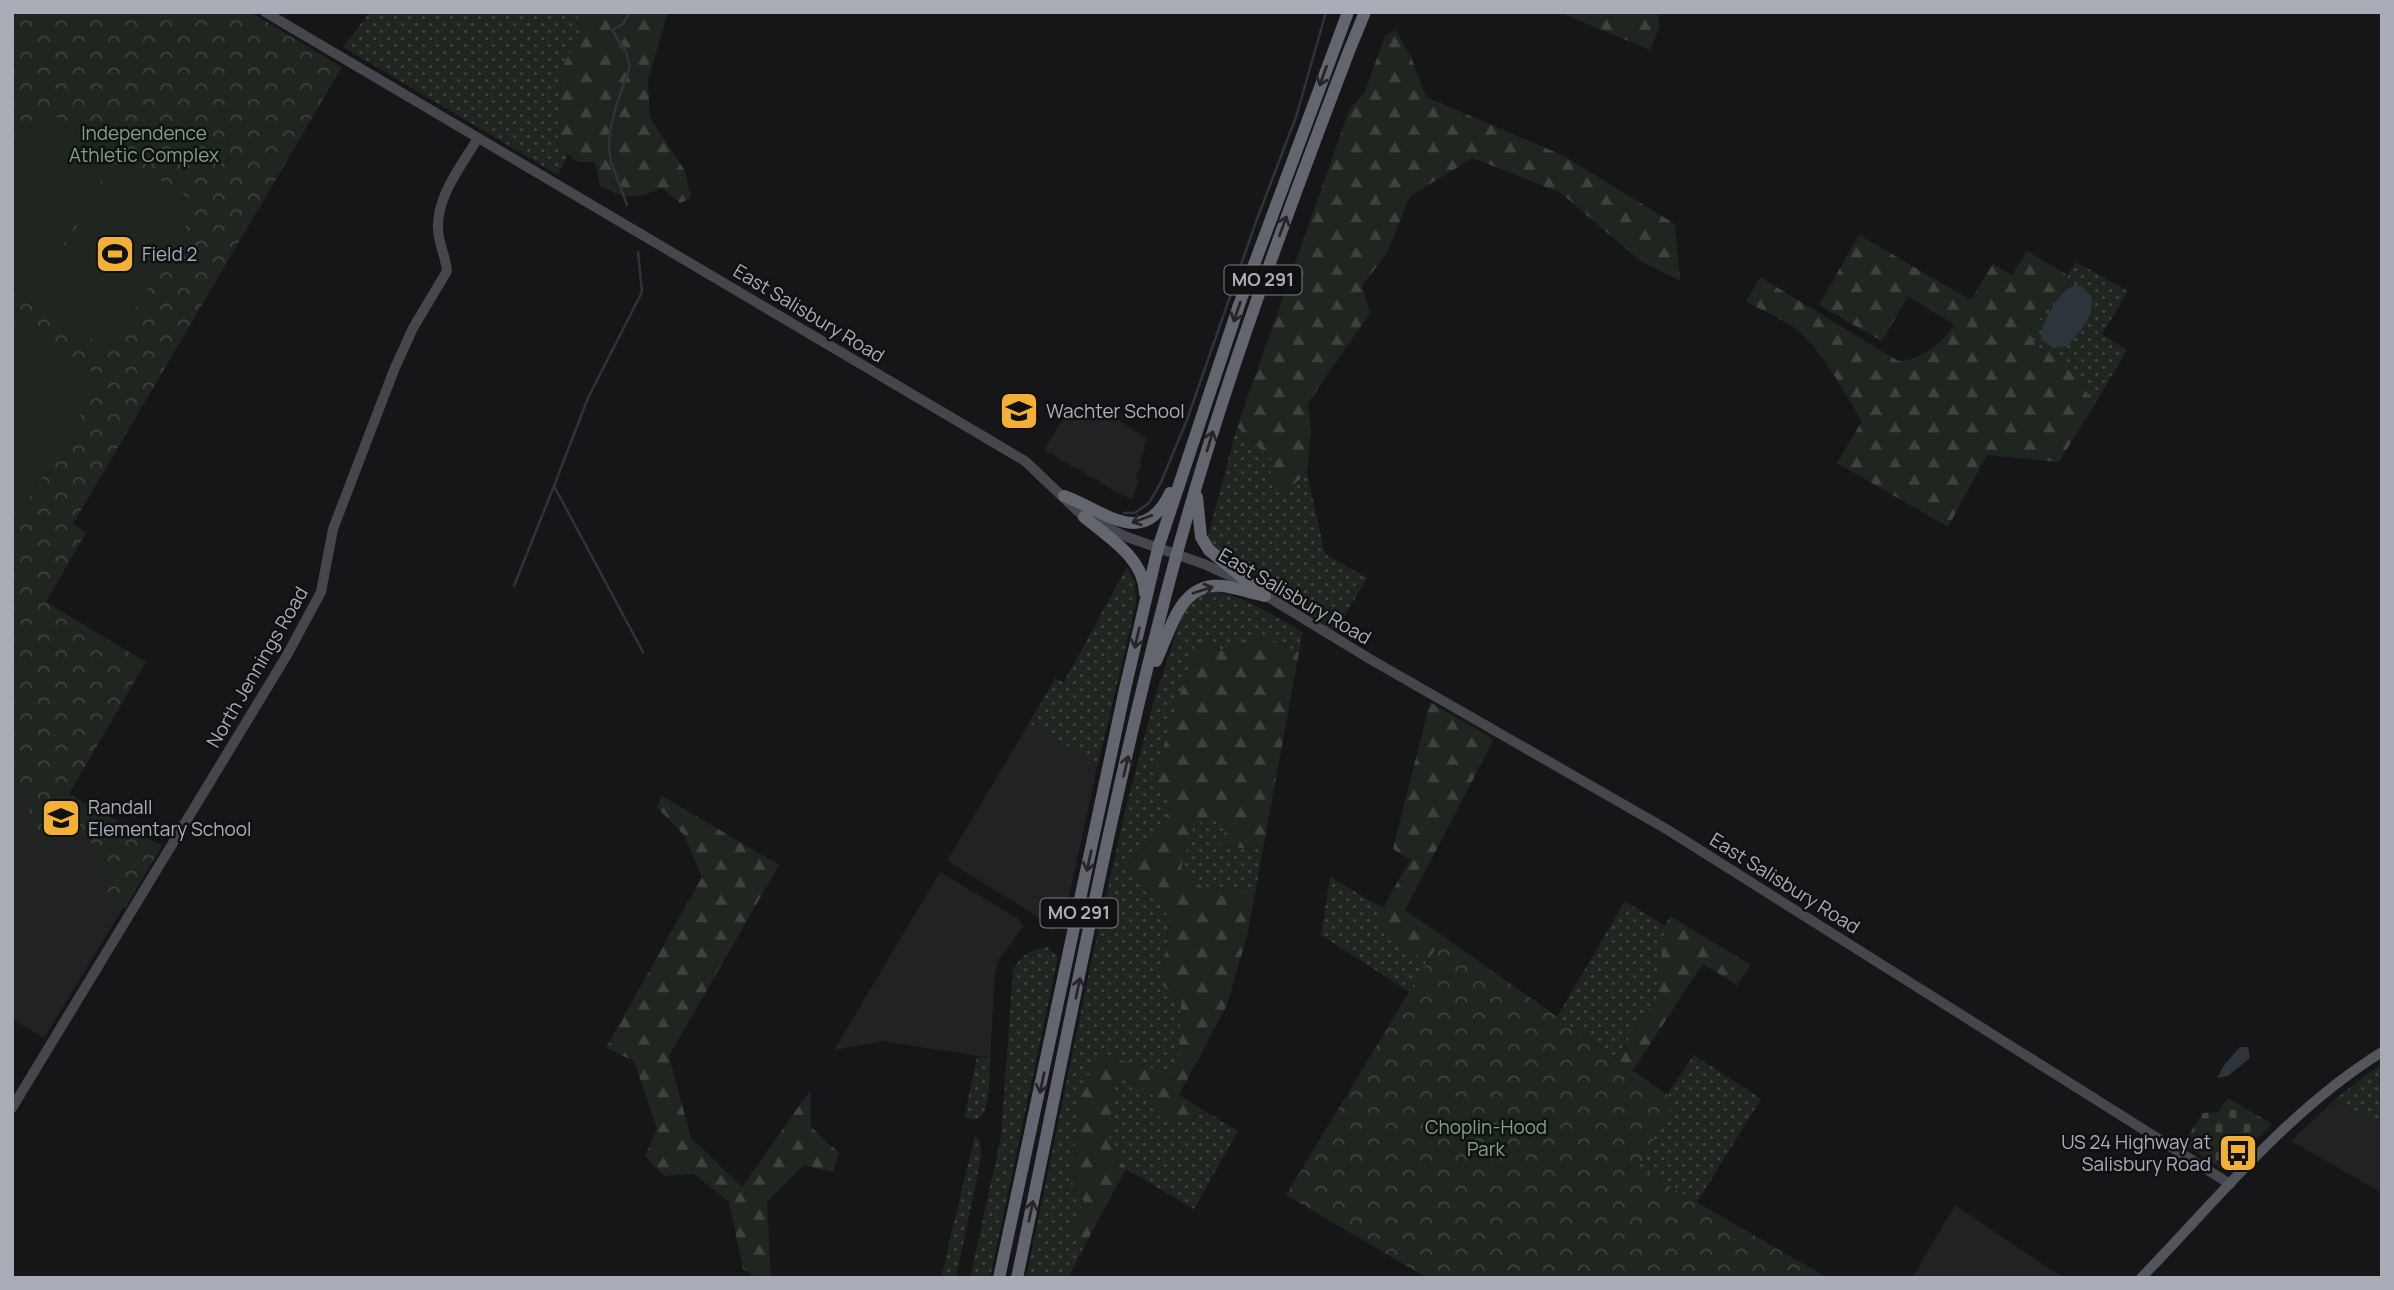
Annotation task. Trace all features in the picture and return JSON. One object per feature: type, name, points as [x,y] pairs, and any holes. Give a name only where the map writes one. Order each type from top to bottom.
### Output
[{"type":"highway","name":"MO 291","points":[[999,1278],[1158,548],[1279,194],[1348,12]]},
{"type":"highway","name":"MO 291","points":[[1017,1278],[1108,844],[1177,554],[1255,301],[1365,12]]},
{"type":"highway","points":[[1064,496],[1080,501],[1117,521],[1126,523],[1146,520],[1161,509],[1192,445]]},
{"type":"highway","points":[[1196,488],[1201,537],[1209,550],[1265,596]]},
{"type":"highway","points":[[1084,517],[1125,552],[1138,567],[1145,585],[1143,611]]},
{"type":"highway","points":[[1144,686],[1177,613],[1192,594],[1214,586],[1265,596]]},
{"type":"main road","points":[[2141,1278],[2230,1184],[2315,1101],[2382,1052]]},
{"type":"street","name":"East Salisbury Road","points":[[265,12],[1025,461],[1084,517],[1127,537],[1230,575],[1370,659],[1668,830],[2230,1184]]},
{"type":"street","name":"North Jennings Road","points":[[12,1108],[321,593],[333,529],[381,404],[413,328],[447,271],[437,230],[439,214],[443,197],[478,138]]},
{"type":"shaded area","points":[[2075,285],[2081,286],[2091,296],[2089,318],[2067,346],[2053,348],[2041,339],[2044,325],[2057,300]]},
{"type":"shaded area","points":[[1101,409],[1147,439],[1132,500],[1053,454],[1043,451],[1067,413],[1075,411],[1094,421]]},
{"type":"shaded area","name":"Randall Elementary School","points":[[12,664],[58,788],[160,847],[44,1038],[12,1019]]},
{"type":"shaded area","points":[[1029,723],[1098,764],[1064,920],[1059,928],[1051,930],[1044,926],[1040,918],[947,861]]},
{"type":"shaded area","points":[[940,872],[1019,919],[1023,927],[999,959],[995,974],[990,1058],[883,1041],[834,1050]]},
{"type":"shaded area","points":[[2240,1047],[2248,1047],[2250,1058],[2228,1076],[2217,1078],[2224,1065]]},
{"type":"shaded area","points":[[2335,1099],[2382,1126],[2382,1193],[2291,1141]]},
{"type":"shaded area","points":[[1955,1205],[2064,1278],[1912,1278]]},
{"type":"green space","name":"Independence Athletic Complex","points":[[12,12],[250,12],[342,67],[73,524],[86,533],[46,602],[146,662],[69,794],[162,846],[125,908],[112,904],[95,847],[91,843],[81,836],[65,835],[52,842],[41,853],[27,801],[20,795],[12,797]]},
{"type":"green space","points":[[370,12],[576,13],[583,29],[561,70],[558,146],[568,155],[558,175],[343,47]]},
{"type":"green space","points":[[575,12],[668,12],[648,80],[650,118],[685,171],[691,198],[680,203],[662,188],[644,195],[624,196],[600,185],[595,162],[578,162],[558,146],[561,69],[583,29]]},
{"type":"green space","points":[[1559,12],[1657,12],[1660,26],[1650,50]]},
{"type":"green space","points":[[1396,30],[1411,57],[1426,97],[1562,155],[1675,224],[1680,281],[1640,261],[1561,193],[1473,158],[1410,196],[1388,251],[1362,286],[1370,313],[1308,403],[1311,430],[1307,473],[1286,491],[1269,483],[1273,461],[1237,427],[1350,108],[1365,92],[1385,36]]},
{"type":"green space","points":[[40,107],[118,154],[29,301],[12,291],[12,152]]},
{"type":"green space","name":"Field 2","points":[[120,156],[199,204],[110,351],[31,303]]},
{"type":"green space","points":[[1859,235],[1971,300],[1993,264],[2012,275],[2027,251],[2069,276],[2031,333],[2038,347],[2060,358],[2069,366],[2095,404],[2059,462],[1987,455],[1948,527],[1837,463],[1862,421],[1832,372],[1805,337],[1782,320],[1746,302],[1760,277],[1898,361],[1922,354],[1937,344],[1954,325],[1908,296],[1882,341],[1819,305]]},
{"type":"green space","points":[[2076,262],[2128,291],[2102,334],[2127,350],[2095,404],[2068,366],[2038,347],[2031,333]]},
{"type":"green space","points":[[23,331],[102,378],[19,516],[12,512],[12,349]]},
{"type":"green space","points":[[1237,427],[1273,461],[1286,491],[1307,473],[1325,554],[1367,578],[1335,632],[1212,546],[1208,536]]},
{"type":"green space","points":[[1127,567],[1135,582],[1136,604],[1098,764],[1029,723],[1055,679],[1064,682]]},
{"type":"green space","points":[[1209,591],[1246,601],[1303,632],[1299,653],[1259,633],[1224,651],[1197,639],[1174,798],[1160,833],[1128,864],[1169,917],[1163,986],[1181,1001],[1178,1076],[1099,1055],[1084,1201],[1071,1230],[1087,1241],[1068,1278],[1026,1278],[1090,968],[1127,803],[1155,697],[1184,609],[1193,597]]},
{"type":"green space","points":[[1259,633],[1299,653],[1263,849],[1220,847],[1227,826],[1210,815],[1193,828],[1181,868],[1202,887],[1255,894],[1248,932],[1227,1005],[1179,1095],[1203,1110],[1187,1124],[1158,1116],[1152,1094],[1126,1078],[1114,1087],[1109,1141],[1126,1169],[1087,1241],[1071,1230],[1084,1201],[1071,1185],[1080,1091],[1100,1055],[1178,1075],[1181,1001],[1163,986],[1169,917],[1128,864],[1160,833],[1174,798],[1153,782],[1197,639],[1224,651]]},
{"type":"green space","points":[[1430,702],[1494,739],[1405,910],[1443,936],[1427,963],[1378,926],[1383,908],[1410,860],[1393,849]]},
{"type":"green space","points":[[662,796],[779,865],[669,1056],[691,1138],[742,1187],[811,1089],[811,1127],[839,1153],[833,1172],[804,1165],[767,1202],[771,1278],[758,1278],[743,1269],[729,1202],[694,1174],[664,1176],[645,1156],[657,1129],[634,1061],[606,1048],[702,877],[684,835],[657,807]]},
{"type":"green space","points":[[1210,815],[1227,826],[1220,847],[1263,849],[1255,894],[1201,887],[1181,868],[1193,828]]},
{"type":"green space","points":[[1330,877],[1383,908],[1379,926],[1427,963],[1409,992],[1321,935]]},
{"type":"green space","points":[[1625,901],[1665,926],[1656,999],[1616,1058],[1557,1017]]},
{"type":"green space","points":[[1670,916],[1751,965],[1737,985],[1703,964],[1633,1070],[1616,1058],[1656,999],[1665,926]]},
{"type":"green space","name":"Choplin-Hood Park","points":[[1443,936],[1675,1100],[1638,1168],[1828,1278],[1427,1278],[1286,1195]]},
{"type":"green space","points":[[1048,947],[1058,957],[990,1278],[970,1278],[1001,1137],[1013,970],[1027,954]]},
{"type":"green space","points":[[1694,1055],[1761,1099],[1697,1202],[1637,1168],[1675,1100],[1667,1094]]},
{"type":"green space","points":[[977,1057],[990,1058],[987,1102],[981,1116],[976,1119],[964,1118]]},
{"type":"green space","points":[[2382,1063],[2382,1126],[2335,1099]]},
{"type":"green space","points":[[1126,1078],[1152,1094],[1187,1124],[1203,1110],[1238,1131],[1194,1209],[1126,1169],[1109,1141],[1114,1087]]},
{"type":"green space","points":[[2228,1098],[2272,1124],[2227,1168],[2219,1167],[2183,1144],[2203,1113],[2218,1112]]},
{"type":"green space","points":[[975,1135],[980,1142],[981,1158],[956,1278],[941,1278]]},
{"type":"waterway","points":[[627,205],[611,162],[609,148],[610,130],[630,67],[626,52],[612,30],[623,24],[630,12]]},
{"type":"waterway","points":[[1124,513],[1135,513],[1149,503],[1161,482],[1187,420],[1257,219],[1296,117],[1326,12]]},
{"type":"waterway","points":[[638,252],[642,292],[588,398],[554,486],[643,652]]},
{"type":"waterway","points":[[514,586],[554,486]]},
{"type":"place","name":"Field 2","points":[[115,254]]},
{"type":"place","name":"Wachter School","points":[[1019,411]]},
{"type":"place","name":"Randall Elementary School","points":[[61,818]]},
{"type":"place","name":"US 24 Highway at Salisbury Road","points":[[2238,1153]]}]
